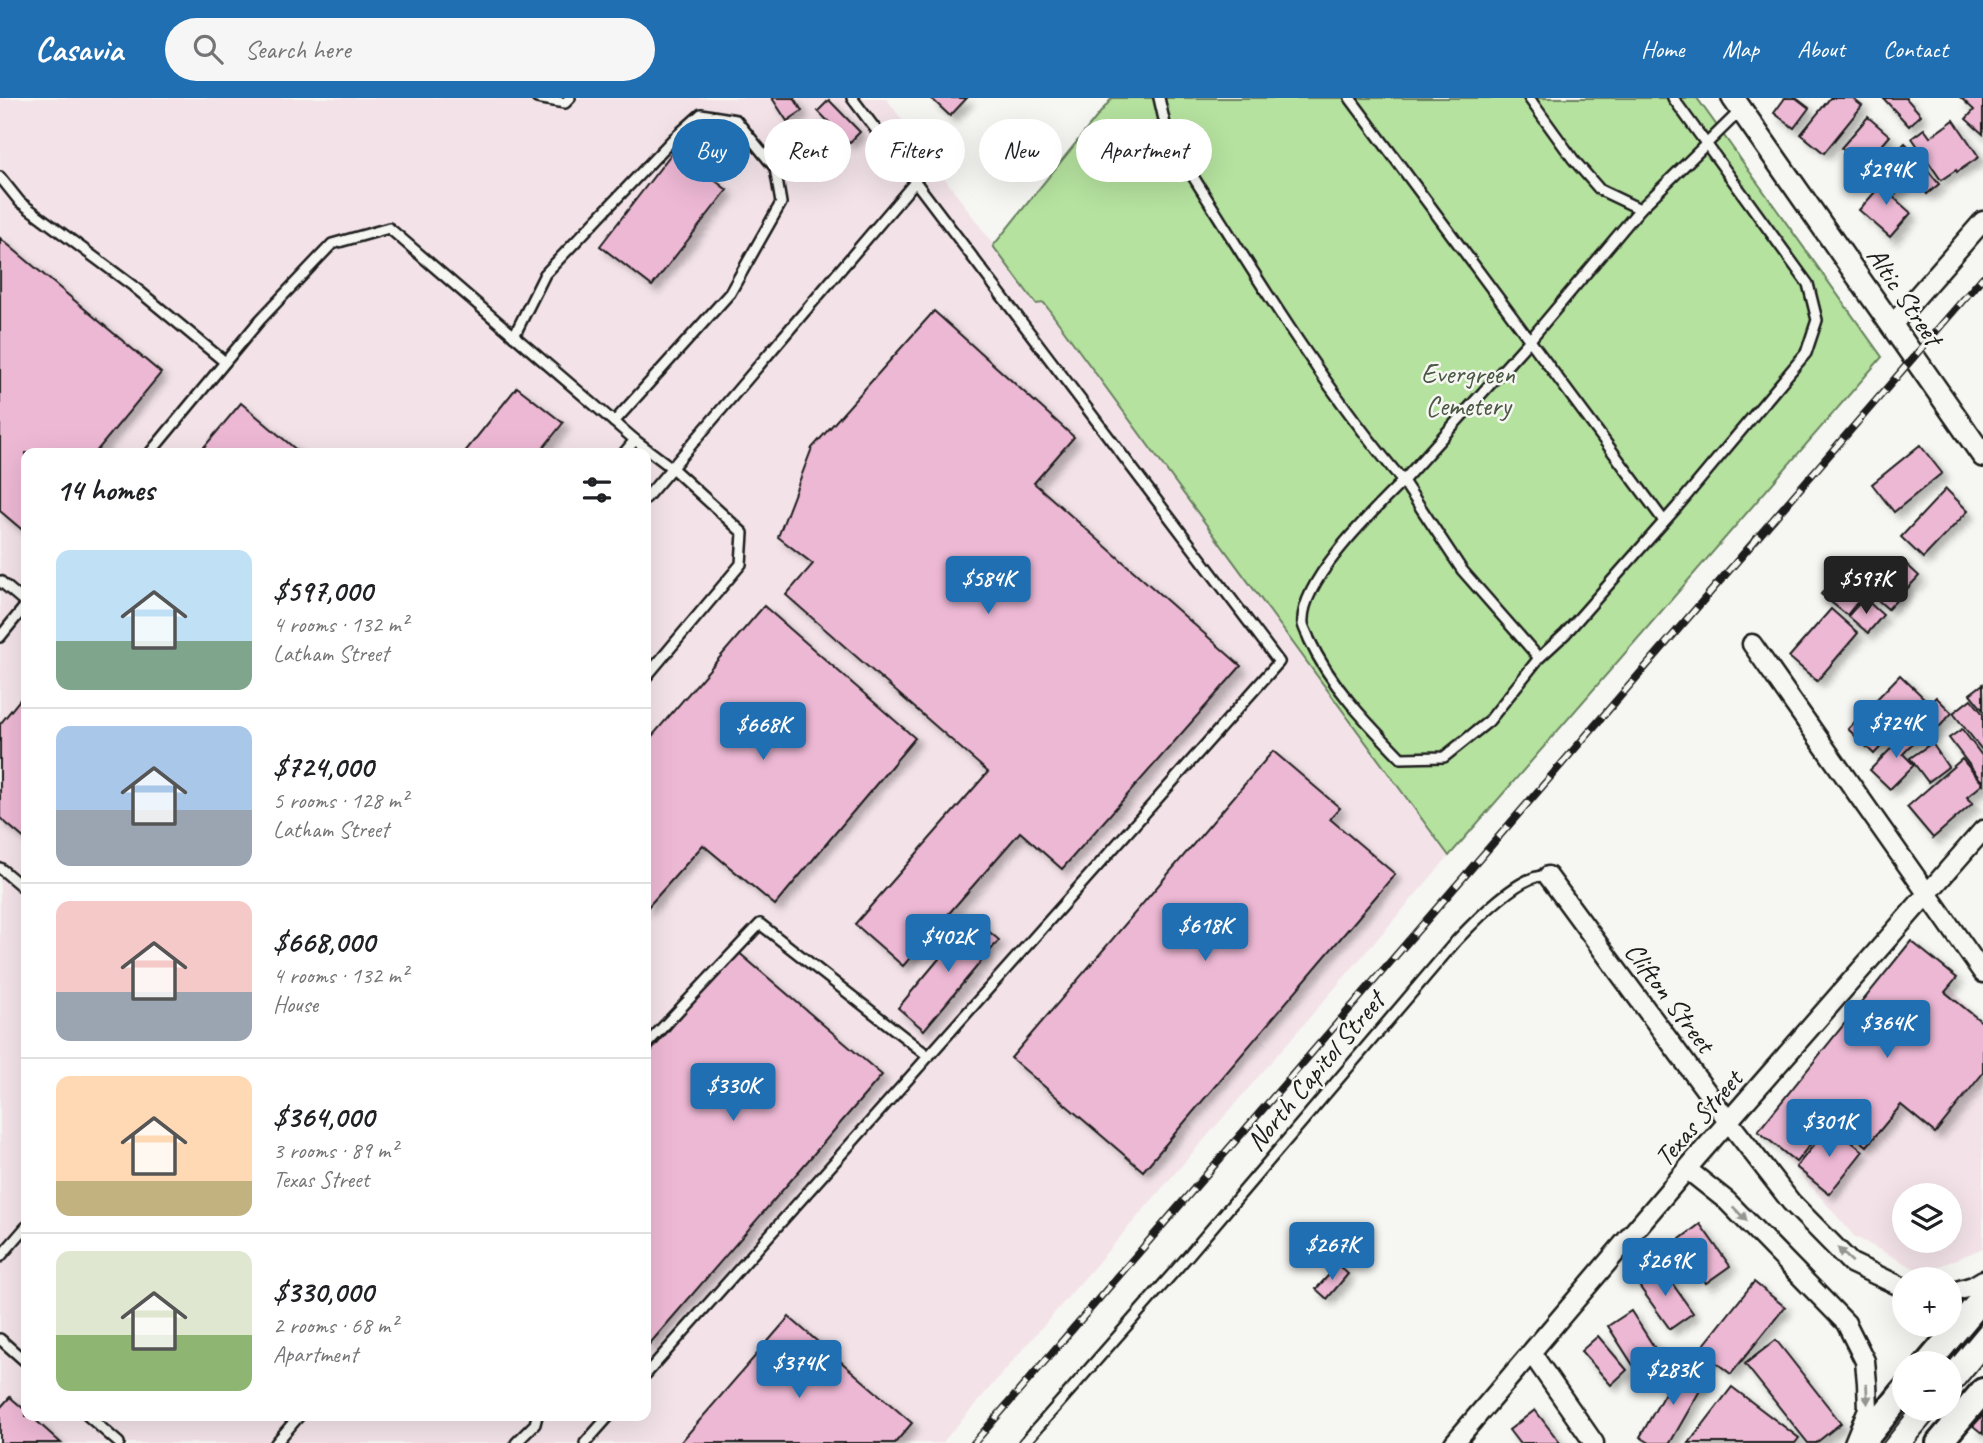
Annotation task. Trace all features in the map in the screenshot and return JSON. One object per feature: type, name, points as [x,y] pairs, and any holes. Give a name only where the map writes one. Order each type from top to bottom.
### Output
[{"type":"main road","points":[[1938,1351],[1983,1298]]},
{"type":"main road","points":[[1939,1443],[1983,1391]]},
{"type":"main road","points":[[1862,1443],[1892,1406]]},
{"type":"street","name":"Altic Street","points":[[1737,104],[1983,456]]},
{"type":"street","points":[[1892,325],[1983,221]]},
{"type":"street","points":[[1752,644],[1983,973]]},
{"type":"street","name":"Texas Street","points":[[1454,1443],[1983,830]]},
{"type":"street","name":"Clifton Street","points":[[1548,876],[1791,1202],[1851,1262],[1892,1282]]},
{"type":"street","points":[[1688,1170],[1727,1201],[1846,1323],[1865,1361],[1867,1383],[1868,1409],[1854,1443]]},
{"type":"street","points":[[1962,1289],[1983,1280]]},
{"type":"street","points":[[1532,1354],[1594,1443]]},
{"type":"lane","points":[[537,98],[565,103],[570,98]]},
{"type":"lane","points":[[852,98],[868,119]]},
{"type":"lane","points":[[1159,98],[1168,137],[1317,370],[1403,481],[1462,570],[1539,658]]},
{"type":"lane","points":[[1350,98],[1664,521]]},
{"type":"lane","points":[[1529,98],[1573,159],[1600,190],[1640,209]]},
{"type":"lane","points":[[1673,98],[1706,144],[1808,284],[1817,320],[1806,353],[1664,521],[1565,634],[1539,658],[1489,720],[1444,757],[1401,758],[1357,712],[1316,653],[1303,625],[1308,596],[1338,551],[1530,341],[1640,209],[1706,144],[1737,104]]},
{"type":"lane","points":[[514,335],[545,274],[673,139],[701,114],[736,120],[775,168],[781,203],[730,293],[614,422]]},
{"type":"lane","points":[[0,177],[20,202],[133,286],[225,362]]},
{"type":"lane","points":[[651,492],[914,182]]},
{"type":"lane","points":[[651,1368],[1279,662],[916,182]]},
{"type":"lane","points":[[154,448],[260,320],[332,244],[389,228],[646,448]]},
{"type":"lane","points":[[628,448],[635,440]]},
{"type":"lane","points":[[651,452],[743,533],[741,564],[651,671]]},
{"type":"lane","points":[[0,582],[21,600]]},
{"type":"lane","points":[[0,637],[21,610]]},
{"type":"lane","points":[[0,868],[21,886]]},
{"type":"lane","name":"North Capitol Street","points":[[1024,1443],[1473,923],[1490,905],[1529,880],[1540,874],[1548,876]]},
{"type":"lane","points":[[651,1040],[760,924],[927,1055]]},
{"type":"lane","points":[[0,1258],[21,1233]]},
{"type":"lane","points":[[0,1339],[21,1358]]},
{"type":"lane","points":[[94,1421],[119,1443]]},
{"type":"lane","points":[[276,1443],[295,1421]]},
{"type":"lane","points":[[516,1443],[536,1421]]},
{"type":"lane","points":[[584,1443],[600,1421]]},
{"type":"shaded area","points":[[0,98],[886,98],[901,119],[865,119],[865,182],[947,182],[1036,303],[1043,303],[1449,856],[942,1443],[0,1443]]},
{"type":"shaded area","points":[[1917,944],[1983,1027],[1983,1248],[1937,1267],[1912,1267],[1854,1236],[1759,1126]]},
{"type":"green space","name":"Evergreen Cemetery","points":[[1112,98],[1697,98],[1882,357],[1449,856],[1044,303],[1036,304],[993,246],[1044,182],[1062,182],[1062,160],[1076,143],[1076,182],[1212,182],[1212,119],[1095,119]]},
{"type":"building","points":[[772,98],[794,98],[802,111],[786,119]]},
{"type":"building","points":[[931,98],[967,98],[950,116]]},
{"type":"building","points":[[1785,98],[1796,98],[1809,108],[1794,128],[1774,113]]},
{"type":"building","points":[[1830,98],[1852,98],[1862,106],[1824,153],[1801,134]]},
{"type":"building","points":[[1883,98],[1906,98],[1921,115],[1909,126]]},
{"type":"building","points":[[1961,98],[1983,98],[1983,134],[1966,119],[1974,110]]},
{"type":"building","points":[[829,100],[847,119],[826,119],[818,111]]},
{"type":"building","points":[[1868,117],[1890,136],[1863,167],[1841,148]]},
{"type":"building","points":[[1954,120],[1979,157],[1941,180],[1912,138],[1924,129],[1930,137]]},
{"type":"building","points":[[851,123],[860,132],[851,141]]},
{"type":"building","points":[[1905,143],[1917,155],[1899,175],[1886,163]]},
{"type":"building","points":[[672,153],[672,182],[717,182],[727,190],[652,286],[600,246]]},
{"type":"building","points":[[1916,156],[1939,184],[1927,194],[1906,167]]},
{"type":"building","points":[[1892,173],[1904,184],[1893,197],[1911,213],[1890,237],[1859,210]]},
{"type":"building","points":[[0,238],[161,373],[99,448],[21,448],[21,529],[0,511]]},
{"type":"building","points":[[934,311],[1074,437],[1034,483],[1241,666],[1062,869],[1020,832],[903,966],[855,924],[988,772],[786,595],[813,564],[778,537],[812,448]]},
{"type":"building","points":[[517,387],[563,423],[543,448],[468,448]]},
{"type":"building","points":[[241,403],[294,448],[203,448]]},
{"type":"building","points":[[1920,445],[1942,473],[1894,512],[1872,484]]},
{"type":"building","points":[[1946,489],[1968,511],[1923,558],[1901,537]]},
{"type":"building","points":[[1902,560],[1919,576],[1888,609],[1871,594]]},
{"type":"building","points":[[1840,571],[1866,591],[1847,615],[1821,594]]},
{"type":"building","points":[[1864,598],[1883,615],[1868,633],[1848,616]]},
{"type":"building","points":[[764,606],[915,738],[775,905],[703,845],[651,903],[651,737]]},
{"type":"building","points":[[1831,609],[1858,633],[1817,681],[1789,657]]},
{"type":"building","points":[[1900,675],[1925,699],[1874,754],[1848,729]]},
{"type":"building","points":[[1983,684],[1983,710],[1970,694]]},
{"type":"building","points":[[1936,697],[1952,713],[1929,738],[1913,721]]},
{"type":"building","points":[[21,698],[21,836],[0,818],[0,724]]},
{"type":"building","points":[[1971,699],[1983,714],[1983,751],[1953,713]]},
{"type":"building","points":[[1914,725],[1922,734],[1903,754],[1914,765],[1890,789],[1870,770]]},
{"type":"building","points":[[1962,729],[1983,757],[1983,783],[1949,738]]},
{"type":"building","points":[[1932,743],[1948,767],[1928,782],[1910,758]]},
{"type":"building","points":[[1273,751],[1340,808],[1330,819],[1395,874],[1143,1171],[1011,1058]]},
{"type":"building","points":[[1962,759],[1983,784],[1967,797],[1973,803],[1933,838],[1907,807]]},
{"type":"building","points":[[973,918],[999,940],[924,1030],[898,1008]]},
{"type":"building","points":[[1911,941],[1957,978],[1945,992],[1983,1023],[1983,1073],[1935,1133],[1901,1105],[1867,1146],[1832,1117],[1796,1162],[1758,1131]]},
{"type":"building","points":[[737,951],[882,1075],[651,1342],[651,1051]]},
{"type":"building","points":[[1830,1125],[1863,1151],[1829,1194],[1796,1167]]},
{"type":"building","points":[[1700,1224],[1730,1266],[1706,1283],[1676,1242]]},
{"type":"building","points":[[1338,1265],[1348,1274],[1327,1299],[1316,1289]]},
{"type":"building","points":[[1660,1266],[1693,1313],[1670,1329],[1637,1283]]},
{"type":"building","points":[[1754,1282],[1785,1307],[1731,1374],[1700,1350]]},
{"type":"building","points":[[1631,1311],[1656,1350],[1633,1365],[1608,1326]]},
{"type":"building","points":[[789,1317],[912,1423],[895,1443],[680,1443]]},
{"type":"building","points":[[1598,1336],[1627,1370],[1611,1385],[1581,1351]]},
{"type":"building","points":[[1776,1340],[1841,1423],[1816,1443],[1808,1443],[1745,1364]]},
{"type":"building","points":[[1680,1366],[1706,1380],[1670,1443],[1650,1443],[1640,1437]]},
{"type":"building","points":[[1732,1387],[1799,1438],[1795,1443],[1689,1443]]},
{"type":"building","points":[[10,1397],[21,1407],[21,1421],[37,1421],[61,1443],[0,1443],[0,1408]]},
{"type":"building","points":[[1535,1410],[1560,1443],[1519,1443],[1509,1430]]},
{"type":"building","points":[[1983,1415],[1983,1434],[1973,1426]]},
{"type":"tram line","points":[[1958,1351],[1983,1321]]},
{"type":"tram line","points":[[1962,1387],[1983,1362]]},
{"type":"tram line","points":[[1883,1443],[1900,1421]]},
{"type":"tram line","points":[[1914,1443],[1933,1421]]},
{"type":"railway","points":[[974,1443],[1983,277]]}]
